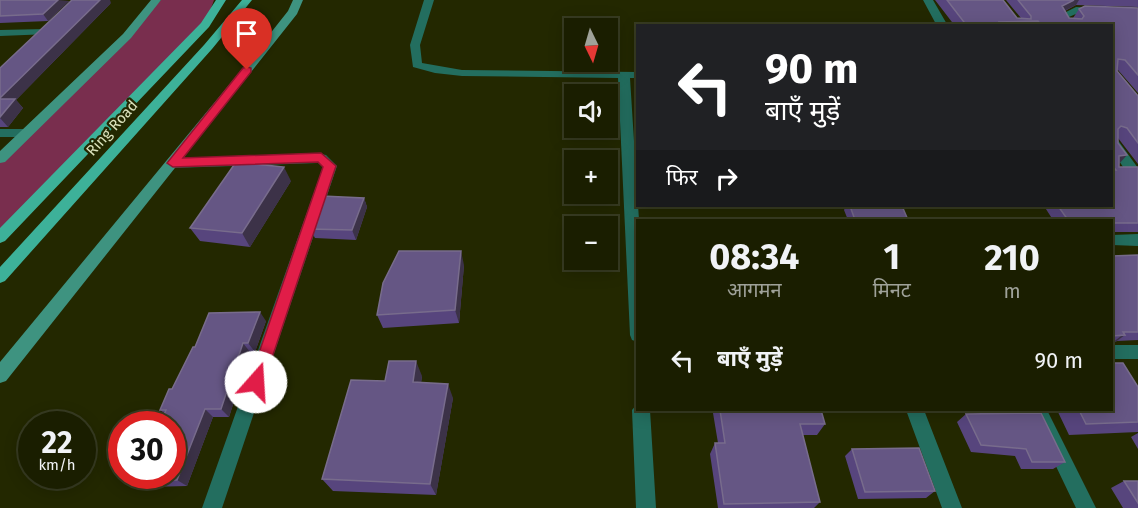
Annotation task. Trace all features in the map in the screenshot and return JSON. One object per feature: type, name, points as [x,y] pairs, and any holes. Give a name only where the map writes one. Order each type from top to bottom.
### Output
[{"type":"main road","name":"Ring Road","points":[[0,237],[205,25],[221,0]]},
{"type":"main road","name":"Ring Road","points":[[0,277],[208,47],[247,0]]},
{"type":"street","points":[[0,159],[128,36],[156,0]]},
{"type":"street","points":[[0,375],[293,12],[298,0]]},
{"type":"street","points":[[429,0],[415,45],[417,65],[462,73],[631,75],[636,270]]},
{"type":"street","points":[[927,0],[942,24]]},
{"type":"street","points":[[1069,24],[1063,16],[1076,10],[1137,12]]},
{"type":"street","points":[[0,33],[50,28],[30,46]]},
{"type":"street","points":[[0,133],[27,134]]},
{"type":"street","points":[[1113,143],[1133,171],[1113,171]]},
{"type":"street","points":[[173,163],[321,158],[330,166],[212,508]]},
{"type":"street","points":[[1113,240],[1138,240]]},
{"type":"street","points":[[1113,352],[1135,356]]},
{"type":"street","points":[[641,411],[646,508]]},
{"type":"street","points":[[915,411],[952,508]]},
{"type":"street","points":[[1038,411],[1086,508]]},
{"type":"shaded area","points":[[161,0],[214,0],[205,25],[0,243],[0,161]]},
{"type":"building","points":[[0,0],[58,0],[43,14],[0,16]]},
{"type":"building","points":[[72,0],[100,0],[0,98],[0,68]]},
{"type":"building","points":[[947,0],[1003,0],[1017,18],[1031,19],[1018,0],[1074,0],[1062,6],[1069,18],[1082,19],[1084,16],[1079,9],[1085,6],[1138,8],[1138,75],[1125,60],[1118,59],[1117,71],[1138,96],[1138,143],[1127,128],[1121,126],[1118,129],[1118,143],[1127,155],[1119,156],[1119,167],[1138,167],[1138,223],[1113,223],[1113,219],[1067,219],[1059,207],[1113,207],[1113,170],[1116,170],[1113,166],[1113,24],[1040,24],[1038,21],[965,24]]},
{"type":"building","points":[[0,99],[15,99],[0,117]]},
{"type":"building","points":[[236,162],[284,167],[242,233],[190,228]]},
{"type":"building","points":[[322,196],[364,198],[352,230],[310,229]]},
{"type":"building","points":[[850,207],[902,207],[908,219],[855,219]]},
{"type":"building","points":[[399,251],[461,251],[455,310],[377,315],[383,283]]},
{"type":"building","points":[[1138,255],[1138,332],[1123,332],[1125,335],[1113,336],[1113,256]]},
{"type":"building","points":[[260,312],[248,343],[243,343],[221,409],[205,409],[186,457],[186,411],[160,410],[169,389],[172,389],[195,347],[209,313]]},
{"type":"building","points":[[389,361],[416,361],[413,382],[448,384],[430,484],[322,479],[351,380],[385,381]]},
{"type":"building","points":[[1113,363],[1123,363],[1138,387],[1138,422],[1086,424],[1080,411],[1113,411]]},
{"type":"building","points":[[720,411],[821,411],[825,424],[800,424],[820,502],[724,504],[715,443],[725,443]]},
{"type":"building","points":[[1041,413],[1065,462],[1032,462],[1026,449],[981,445],[966,414]]},
{"type":"building","points":[[919,448],[935,491],[865,492],[852,449]]},
{"type":"building","points":[[1124,481],[1138,481],[1138,503]]},
{"type":"route","points":[[247,70],[173,163],[321,158],[330,166],[256,382]]}]
